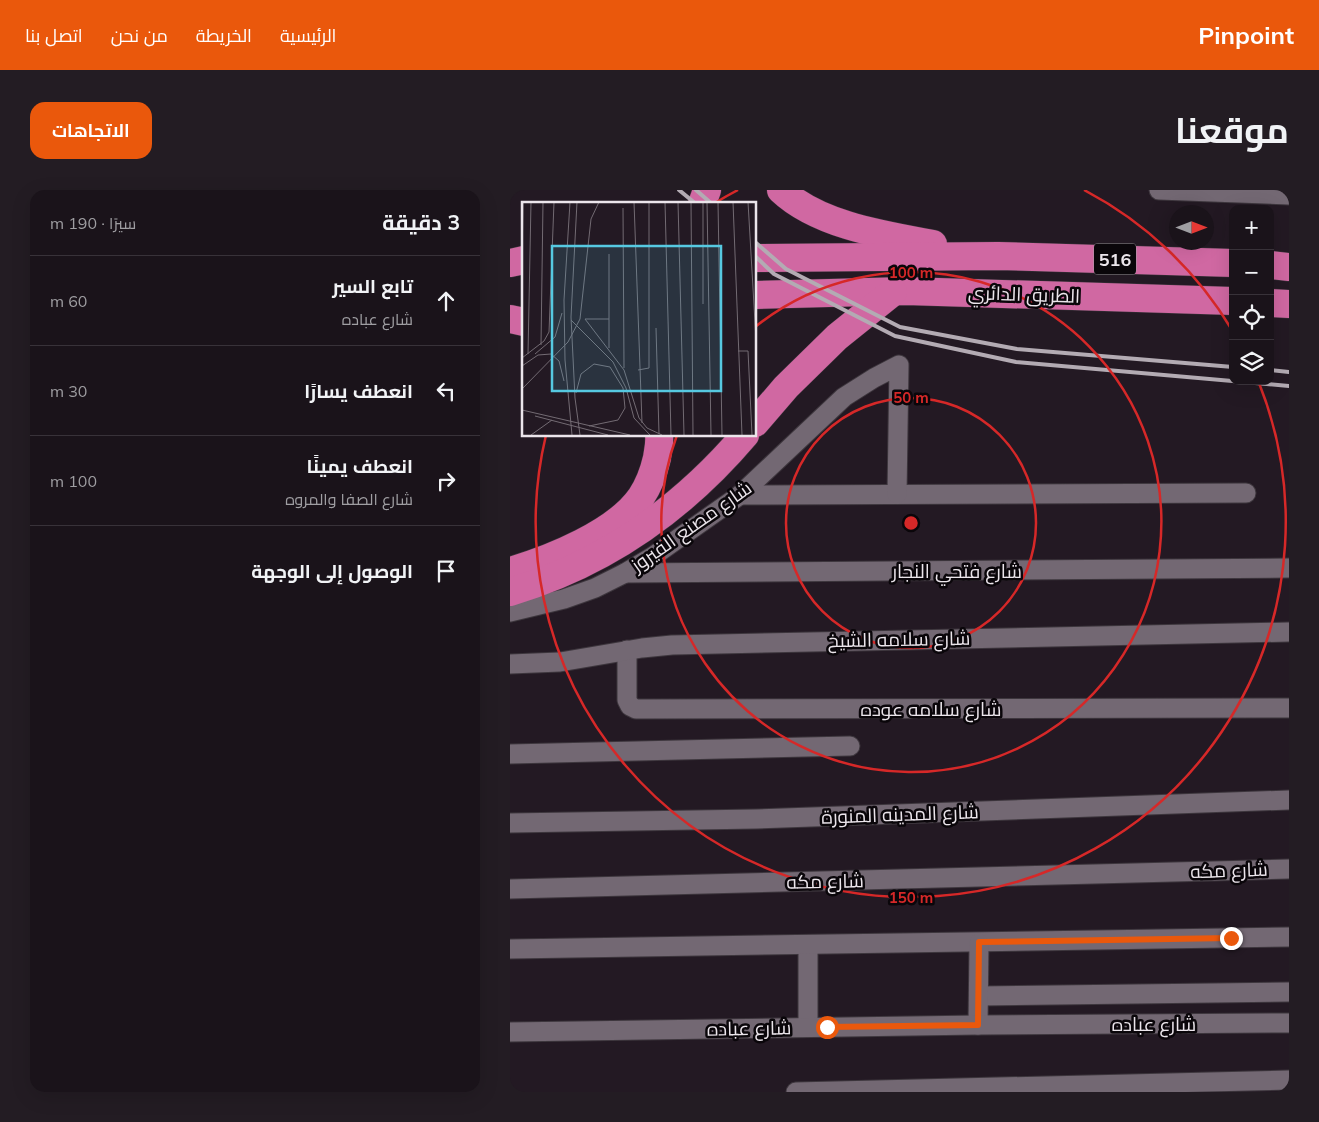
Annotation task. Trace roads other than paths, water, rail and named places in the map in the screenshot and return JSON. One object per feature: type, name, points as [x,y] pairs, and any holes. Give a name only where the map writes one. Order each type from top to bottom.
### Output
[{"type":"highway","points":[[703,202],[707,190]]},
{"type":"highway","points":[[781,190],[803,206],[898,247]]},
{"type":"highway","points":[[756,258],[898,247]]},
{"type":"highway","name":"الطريق الدائري","points":[[898,247],[998,256],[1229,263]]},
{"type":"highway","points":[[1274,266],[1289,266]]},
{"type":"highway","points":[[756,422],[786,387],[837,337],[900,292]]},
{"type":"highway","name":"الطريق الدائري","points":[[756,294],[998,293],[1229,301]]},
{"type":"highway","points":[[1274,303],[1289,304]]},
{"type":"highway","points":[[510,571],[560,553],[592,537],[622,518],[641,497],[654,471],[660,442],[659,436]]},
{"type":"highway","points":[[510,592],[577,566],[623,542],[666,513],[704,478],[744,436]]},
{"type":"street","points":[[1159,190],[1289,194]]},
{"type":"street","name":"شارع مصنع الفيروز","points":[[510,612],[564,599],[595,588],[652,557],[740,495],[844,397],[899,365],[897,494]]},
{"type":"street","points":[[740,495],[1246,494]]},
{"type":"street","name":"شارع فتحي النجار","points":[[624,573],[1289,568]]},
{"type":"street","name":"شارع سلامه الشيخ","points":[[510,664],[560,662],[627,650],[672,645],[1289,632]]},
{"type":"street","name":"شارع سلامه عوده","points":[[627,650],[627,700],[630,706],[636,709],[1289,708]]},
{"type":"street","points":[[510,754],[850,746]]},
{"type":"street","name":"شارع المدينه المنورة","points":[[510,823],[784,818],[1289,800]]},
{"type":"street","name":"شارع مكه","points":[[510,889],[1289,869]]},
{"type":"street","points":[[510,949],[808,946],[1289,937]]},
{"type":"street","points":[[978,1025],[979,942]]},
{"type":"street","points":[[808,946],[808,1027]]},
{"type":"street","points":[[979,996],[1289,992]]},
{"type":"street","name":"شارع عباده","points":[[510,1032],[978,1025],[1289,1023]]},
{"type":"street","points":[[796,1092],[1289,1080]]},
{"type":"railway","points":[[679,190],[694,202]]},
{"type":"railway","points":[[696,190],[710,202]]},
{"type":"railway","points":[[756,243],[786,269],[900,327],[1017,349],[1229,367]]},
{"type":"railway","points":[[756,257],[774,274],[895,336],[1016,362],[1289,386]]},
{"type":"railway","points":[[1274,370],[1289,372]]}]
